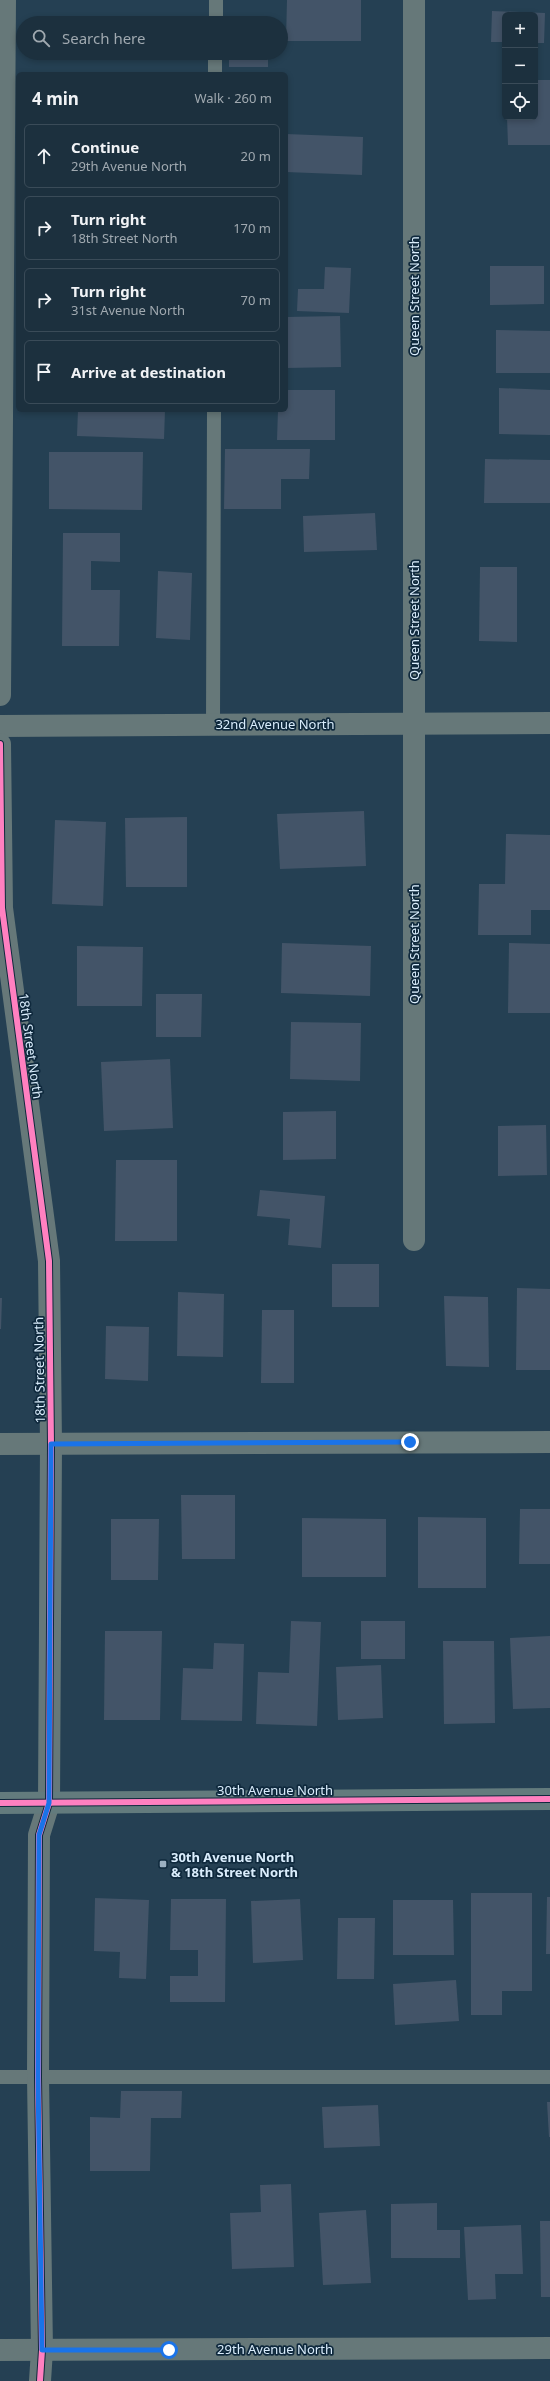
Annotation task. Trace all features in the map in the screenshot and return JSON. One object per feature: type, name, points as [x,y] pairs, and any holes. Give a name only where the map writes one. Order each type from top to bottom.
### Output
[{"type":"street","points":[[0,695],[5,0]]},
{"type":"street","name":"Queen Street North","points":[[414,0],[414,1240]]},
{"type":"street","name":"32nd Avenue North","points":[[0,726],[550,723]]},
{"type":"street","name":"18th Street North","points":[[0,744],[2,908],[49,1261],[51,1444],[49,1803],[39,1835],[38,2077],[42,2350],[40,2381]]},
{"type":"street","points":[[0,1444],[550,1442]]},
{"type":"street","name":"30th Avenue North","points":[[0,1803],[550,1799]]},
{"type":"street","name":"29th Avenue North","points":[[0,2350],[550,2348]]},
{"type":"lane","points":[[216,0],[216,16]]},
{"type":"lane","points":[[215,72],[216,60]]},
{"type":"lane","points":[[213,724],[214,412]]},
{"type":"lane","points":[[0,2077],[550,2077]]},
{"type":"building","points":[[287,0],[361,0],[361,41],[288,41],[288,16],[287,16]]},
{"type":"building","points":[[492,11],[518,12],[502,12],[502,42],[491,42]]},
{"type":"building","points":[[538,13],[545,13],[544,43],[538,43]]},
{"type":"building","points":[[229,60],[268,60],[268,67],[229,67]]},
{"type":"building","points":[[538,80],[550,80],[550,145],[508,145],[507,120],[538,120]]},
{"type":"building","points":[[288,134],[363,137],[362,175],[288,172]]},
{"type":"building","points":[[490,266],[544,266],[544,304],[490,305]]},
{"type":"building","points":[[325,267],[351,268],[349,313],[297,311],[298,289],[324,289]]},
{"type":"building","points":[[340,316],[341,367],[288,368],[288,317]]},
{"type":"building","points":[[496,330],[550,331],[550,373],[496,373]]},
{"type":"building","points":[[499,388],[550,390],[550,435],[499,434]]},
{"type":"building","points":[[288,390],[335,390],[335,440],[277,440],[278,412],[288,412]]},
{"type":"building","points":[[78,412],[165,412],[164,439],[77,436]]},
{"type":"building","points":[[225,449],[310,449],[309,479],[281,479],[281,509],[224,509]]},
{"type":"building","points":[[49,452],[143,452],[142,510],[49,509]]},
{"type":"building","points":[[485,459],[550,460],[550,503],[484,503]]},
{"type":"building","points":[[375,513],[377,550],[304,552],[303,516]]},
{"type":"building","points":[[63,533],[120,533],[120,562],[91,561],[91,590],[120,590],[119,646],[62,646]]},
{"type":"building","points":[[480,567],[517,567],[517,642],[479,641]]},
{"type":"building","points":[[158,571],[192,573],[190,640],[156,638]]},
{"type":"building","points":[[364,811],[366,866],[280,869],[277,814]]},
{"type":"building","points":[[187,817],[187,887],[126,887],[125,818]]},
{"type":"building","points":[[55,820],[106,822],[103,906],[52,904]]},
{"type":"building","points":[[506,834],[550,835],[550,910],[531,910],[531,935],[478,935],[479,884],[505,884]]},
{"type":"building","points":[[282,943],[371,946],[370,996],[281,993]]},
{"type":"building","points":[[509,943],[550,944],[550,1013],[508,1013]]},
{"type":"building","points":[[77,946],[143,947],[142,1006],[77,1006]]},
{"type":"building","points":[[156,994],[202,994],[201,1037],[156,1037]]},
{"type":"building","points":[[291,1022],[361,1023],[360,1081],[290,1079]]},
{"type":"building","points":[[170,1059],[173,1128],[104,1131],[101,1062]]},
{"type":"building","points":[[336,1111],[336,1159],[283,1160],[283,1112]]},
{"type":"building","points":[[546,1125],[547,1175],[498,1176],[498,1126]]},
{"type":"building","points":[[116,1160],[177,1160],[177,1241],[115,1241]]},
{"type":"building","points":[[260,1190],[325,1196],[321,1248],[288,1245],[290,1219],[257,1216]]},
{"type":"building","points":[[332,1264],[379,1264],[379,1307],[332,1307]]},
{"type":"building","points":[[517,1288],[550,1289],[550,1370],[516,1370]]},
{"type":"building","points":[[178,1292],[224,1294],[223,1357],[177,1356]]},
{"type":"building","points":[[444,1296],[488,1297],[489,1367],[446,1366]]},
{"type":"building","points":[[0,1298],[2,1298],[1,1329],[0,1329]]},
{"type":"building","points":[[262,1310],[294,1310],[294,1383],[261,1383]]},
{"type":"building","points":[[106,1326],[149,1327],[148,1381],[105,1379]]},
{"type":"building","points":[[181,1495],[235,1495],[235,1559],[182,1559]]},
{"type":"building","points":[[520,1509],[550,1509],[550,1564],[519,1564]]},
{"type":"building","points":[[418,1517],[486,1518],[486,1588],[418,1588]]},
{"type":"building","points":[[302,1518],[386,1519],[386,1577],[302,1577]]},
{"type":"building","points":[[111,1519],[159,1519],[158,1580],[111,1580]]},
{"type":"building","points":[[291,1621],[321,1622],[317,1726],[256,1724],[258,1672],[289,1673]]},
{"type":"building","points":[[361,1621],[405,1621],[405,1659],[361,1659]]},
{"type":"building","points":[[105,1631],[162,1631],[160,1720],[104,1720]]},
{"type":"building","points":[[550,1636],[550,1708],[513,1709],[510,1638]]},
{"type":"building","points":[[443,1641],[494,1641],[495,1723],[444,1724]]},
{"type":"building","points":[[214,1643],[244,1644],[242,1721],[181,1720],[183,1668],[213,1669]]},
{"type":"building","points":[[381,1665],[383,1718],[338,1720],[336,1667]]},
{"type":"building","points":[[471,1893],[532,1893],[532,1991],[502,1991],[502,2015],[471,2015]]},
{"type":"building","points":[[547,1897],[550,1897],[550,1954],[546,1954]]},
{"type":"building","points":[[95,1898],[149,1900],[146,1979],[119,1978],[120,1952],[94,1951]]},
{"type":"building","points":[[171,1899],[226,1899],[225,2002],[170,2002],[170,1976],[198,1976],[198,1950],[170,1950]]},
{"type":"building","points":[[300,1899],[303,1960],[253,1963],[251,1901]]},
{"type":"building","points":[[393,1900],[453,1900],[454,1955],[393,1955]]},
{"type":"building","points":[[338,1918],[375,1918],[374,1979],[337,1979]]},
{"type":"building","points":[[456,1980],[459,2021],[395,2025],[393,1984]]},
{"type":"building","points":[[121,2091],[182,2091],[181,2118],[151,2118],[150,2171],[90,2171],[90,2117],[120,2118]]},
{"type":"building","points":[[547,2102],[550,2102],[550,2137],[549,2137]]},
{"type":"building","points":[[378,2105],[380,2146],[324,2148],[322,2107]]},
{"type":"building","points":[[291,2184],[294,2267],[232,2269],[230,2213],[261,2212],[260,2185]]},
{"type":"building","points":[[437,2203],[437,2230],[460,2230],[460,2258],[391,2258],[391,2204]]},
{"type":"building","points":[[366,2210],[371,2283],[323,2285],[319,2213]]},
{"type":"building","points":[[540,2221],[550,2221],[550,2297],[541,2297]]},
{"type":"building","points":[[521,2225],[523,2274],[495,2274],[496,2299],[468,2300],[464,2227]]},
{"type":"cycle path","points":[[0,744],[2,908],[49,1261],[51,1444],[49,1803],[39,1835],[38,2077],[42,2350],[40,2381]]},
{"type":"cycle path","points":[[0,1803],[550,1799]]},
{"type":"place","name":"30th Avenue North & 18th Street North","points":[[163,1864]]},
{"type":"route","points":[[169,2350],[42,2350],[38,2077],[39,1835],[49,1803],[51,1444],[410,1442]]}]
